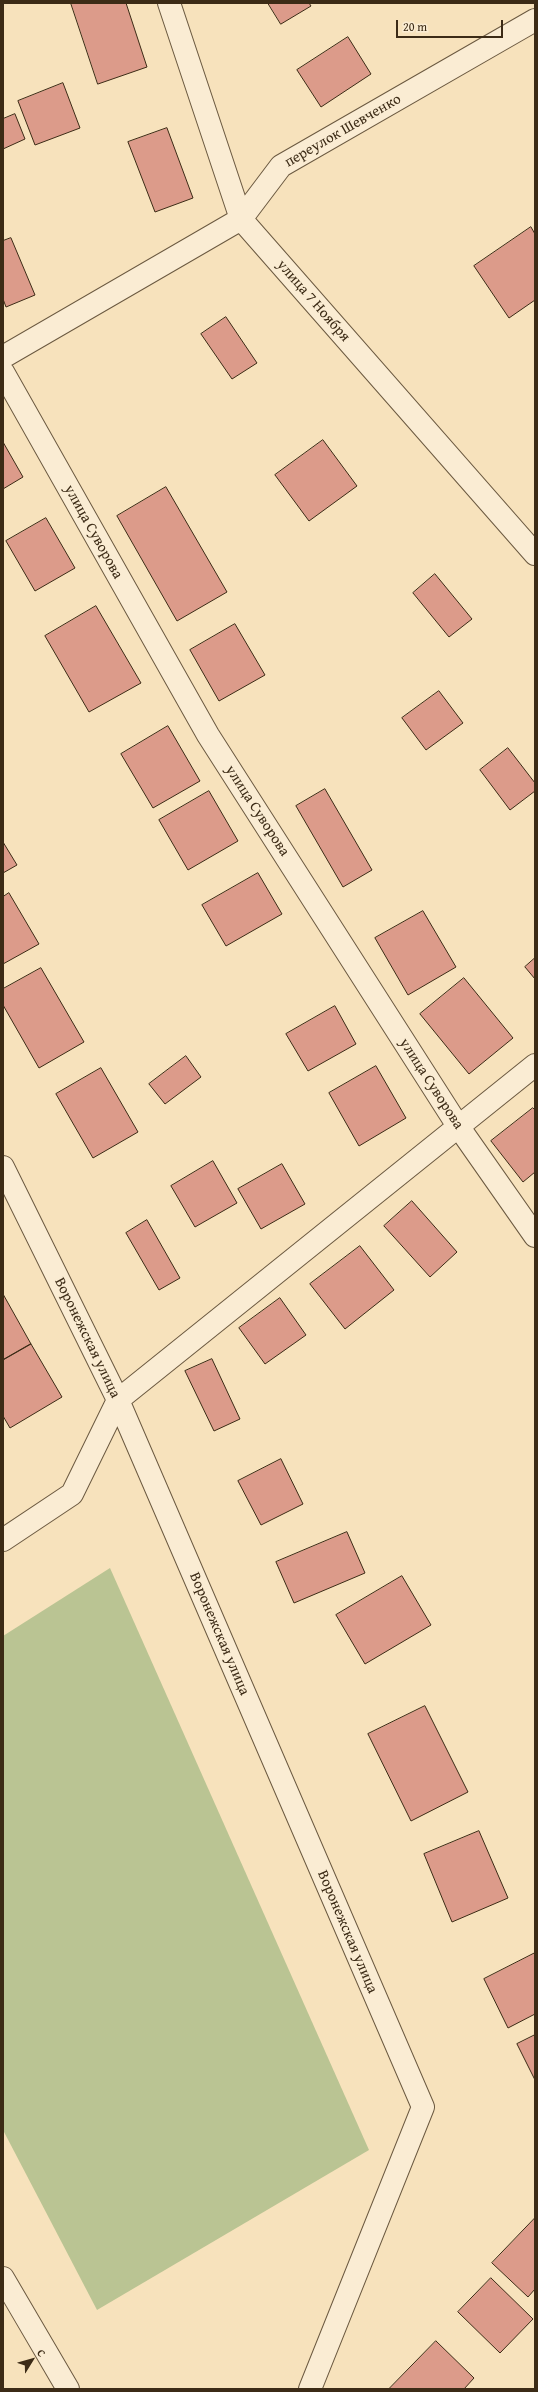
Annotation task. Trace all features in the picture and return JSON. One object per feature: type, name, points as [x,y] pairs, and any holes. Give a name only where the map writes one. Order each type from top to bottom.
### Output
[{"type":"street","name":"улица 7 Ноября","points":[[169,3],[241,219],[535,554]]},
{"type":"street","name":"переулок Шевченко","points":[[3,357],[241,219],[282,166],[535,20]]},
{"type":"street","name":"улица Суворова","points":[[3,372],[208,735],[458,1126],[535,1236]]},
{"type":"street","points":[[3,1540],[72,1494],[118,1400],[535,1064]]},
{"type":"street","name":"Воронежская улица","points":[[3,1167],[118,1400],[422,2107],[310,2389]]},
{"type":"street","points":[[3,2278],[68,2389]]},
{"type":"green space","points":[[110,1568],[369,2150],[97,2310],[3,2130],[3,1636]]},
{"type":"building","points":[[71,3],[126,3],[147,67],[98,84]]},
{"type":"building","points":[[268,3],[309,3],[311,6],[281,24]]},
{"type":"building","points":[[348,37],[371,74],[321,107],[297,70]]},
{"type":"building","points":[[63,83],[80,128],[35,145],[18,101]]},
{"type":"building","points":[[15,114],[25,139],[3,149],[3,119]]},
{"type":"building","points":[[167,128],[193,198],[155,212],[128,142]]},
{"type":"building","points":[[531,227],[535,234],[535,300],[509,318],[474,266]]},
{"type":"building","points":[[11,238],[35,295],[6,307],[3,299],[3,241]]},
{"type":"building","points":[[226,317],[257,363],[232,379],[201,334]]},
{"type":"building","points":[[323,440],[357,486],[309,521],[275,475]]},
{"type":"building","points":[[3,442],[23,477],[3,489]]},
{"type":"building","points":[[166,487],[227,592],[177,621],[117,516]]},
{"type":"building","points":[[46,518],[75,568],[35,591],[6,541]]},
{"type":"building","points":[[435,574],[472,619],[449,637],[413,593]]},
{"type":"building","points":[[96,606],[141,683],[89,712],[45,636]]},
{"type":"building","points":[[235,624],[265,675],[219,701],[190,650]]},
{"type":"building","points":[[439,691],[463,723],[426,750],[402,718]]},
{"type":"building","points":[[168,726],[200,781],[153,808],[121,754]]},
{"type":"building","points":[[508,748],[535,783],[535,791],[510,810],[480,770]]},
{"type":"building","points":[[325,789],[372,870],[343,887],[296,806]]},
{"type":"building","points":[[209,791],[238,841],[188,870],[159,820]]},
{"type":"building","points":[[3,842],[17,865],[3,873]]},
{"type":"building","points":[[258,873],[282,914],[226,946],[202,905]]},
{"type":"building","points":[[9,893],[39,944],[3,964],[3,897]]},
{"type":"building","points":[[423,911],[456,967],[408,995],[375,938]]},
{"type":"building","points":[[535,958],[535,979],[525,967]]},
{"type":"building","points":[[41,968],[84,1042],[39,1068],[3,1005],[3,989]]},
{"type":"building","points":[[464,978],[513,1038],[469,1074],[420,1014]]},
{"type":"building","points":[[335,1006],[356,1044],[308,1071],[286,1034]]},
{"type":"building","points":[[186,1056],[201,1077],[165,1104],[149,1084]]},
{"type":"building","points":[[376,1066],[406,1118],[359,1146],[329,1093]]},
{"type":"building","points":[[101,1068],[138,1132],[93,1158],[56,1094]]},
{"type":"building","points":[[533,1108],[535,1110],[535,1172],[523,1182],[491,1141]]},
{"type":"building","points":[[213,1161],[237,1203],[195,1227],[171,1186]]},
{"type":"building","points":[[282,1164],[305,1204],[261,1229],[238,1189]]},
{"type":"building","points":[[412,1201],[457,1252],[430,1277],[384,1226]]},
{"type":"building","points":[[147,1220],[180,1278],[159,1290],[126,1233]]},
{"type":"building","points":[[360,1246],[394,1290],[345,1329],[310,1284]]},
{"type":"building","points":[[3,1294],[31,1344],[3,1360]]},
{"type":"building","points":[[280,1298],[306,1335],[265,1364],[239,1328]]},
{"type":"building","points":[[31,1344],[62,1397],[10,1428],[3,1416],[3,1360]]},
{"type":"building","points":[[212,1359],[240,1419],[214,1431],[185,1371]]},
{"type":"building","points":[[281,1459],[303,1504],[261,1525],[238,1481]]},
{"type":"building","points":[[347,1532],[365,1573],[294,1603],[276,1562]]},
{"type":"building","points":[[402,1576],[431,1625],[365,1664],[336,1615]]},
{"type":"building","points":[[425,1706],[468,1792],[411,1821],[368,1734]]},
{"type":"building","points":[[479,1831],[508,1898],[452,1922],[424,1854]]},
{"type":"building","points":[[535,1953],[535,2014],[508,2028],[484,1979]]},
{"type":"building","points":[[535,2035],[535,2080],[517,2044]]},
{"type":"building","points":[[535,2218],[535,2289],[528,2297],[492,2263]]},
{"type":"building","points":[[491,2278],[533,2319],[500,2353],[458,2312]]},
{"type":"building","points":[[436,2341],[474,2378],[464,2389],[389,2389]]}]
